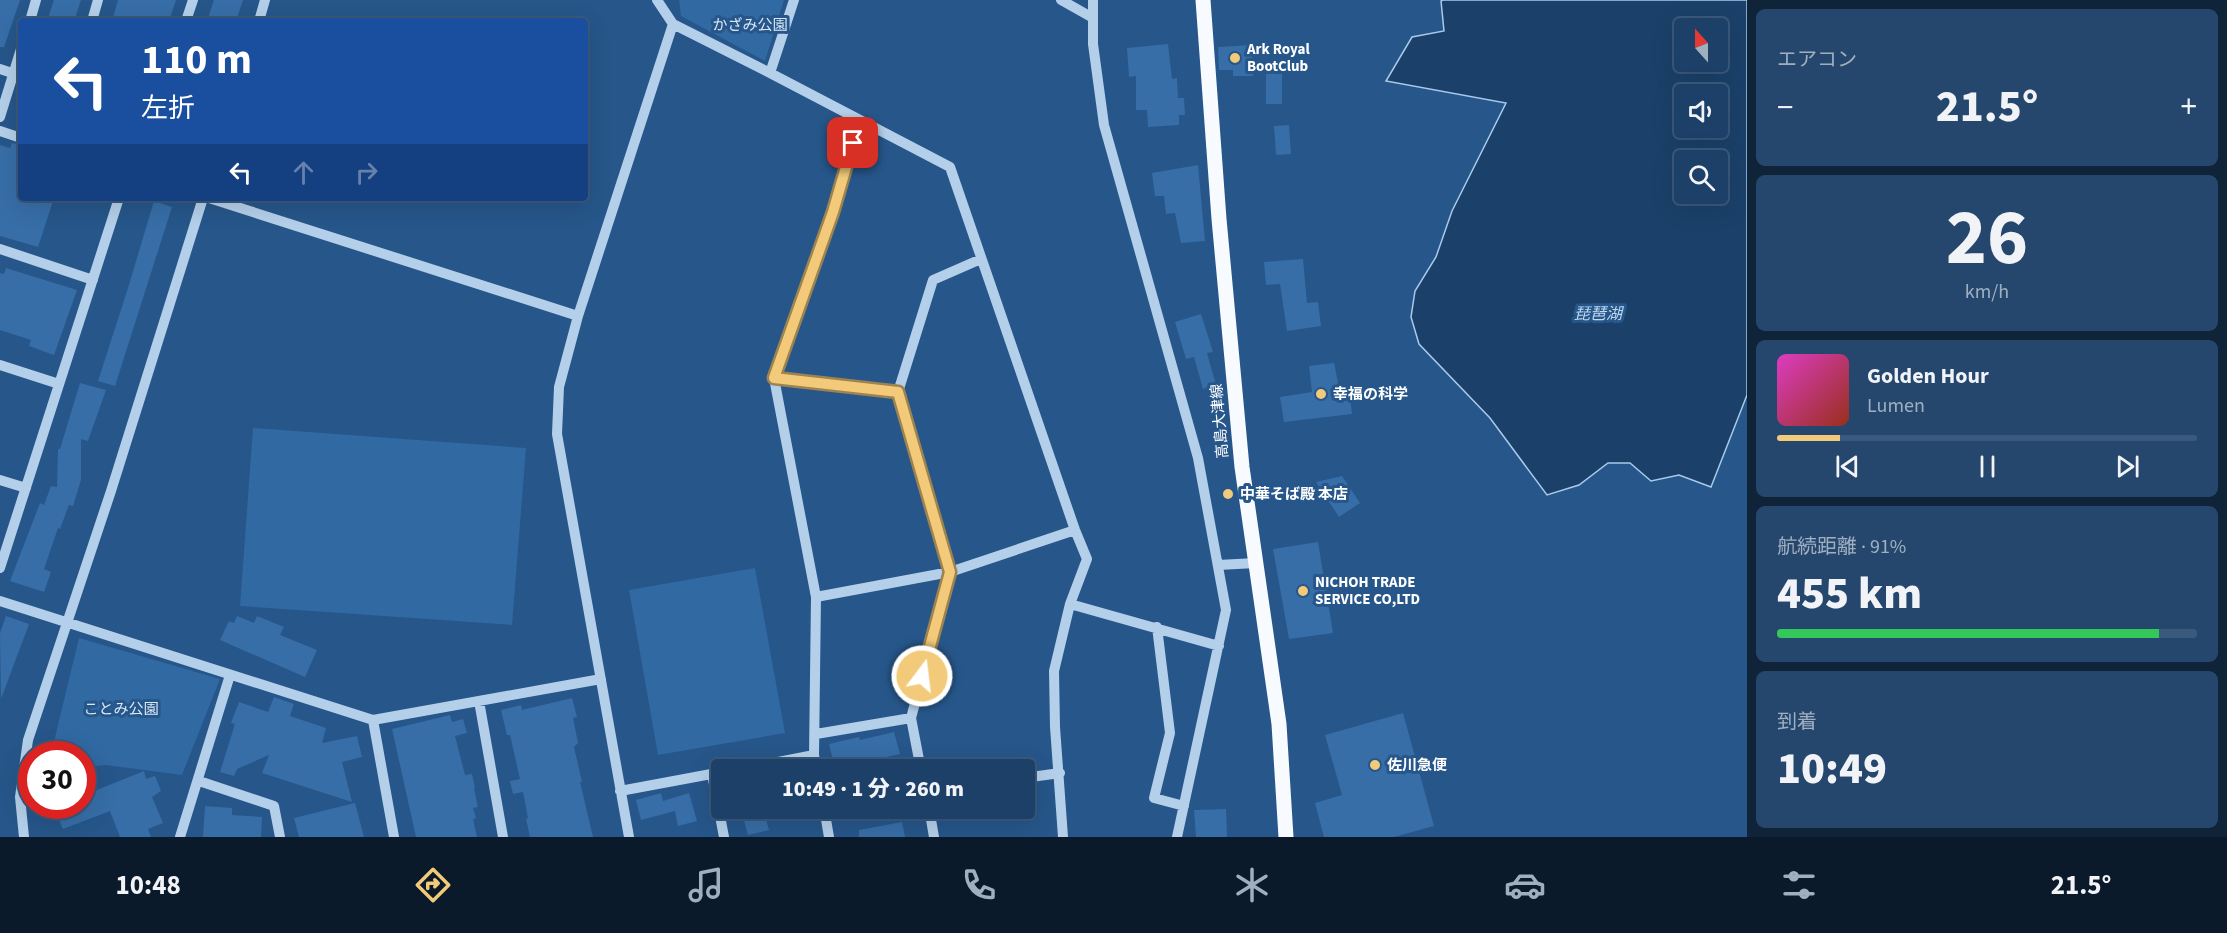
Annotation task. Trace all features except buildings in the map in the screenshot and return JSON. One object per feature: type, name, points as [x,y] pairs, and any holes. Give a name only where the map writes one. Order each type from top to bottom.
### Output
[{"type":"main road","name":"高島大津線","points":[[1203,0],[1219,219],[1242,467],[1279,723],[1286,837]]},
{"type":"street","points":[[31,18],[36,0]]},
{"type":"street","points":[[93,18],[98,0]]},
{"type":"street","points":[[187,18],[193,0]]},
{"type":"street","points":[[260,18],[265,0]]},
{"type":"street","points":[[657,0],[673,24],[950,166],[1087,559],[1070,604],[1054,671],[1055,727],[1063,837]]},
{"type":"street","points":[[770,73],[794,0]]},
{"type":"street","points":[[1061,0],[1093,18]]},
{"type":"street","points":[[1092,0],[1093,44],[1104,125],[1198,458],[1226,610],[1177,837]]},
{"type":"street","points":[[629,837],[557,434],[559,387],[578,316],[673,24]]},
{"type":"street","points":[[0,69],[17,75],[0,117]]},
{"type":"street","points":[[815,759],[816,597],[774,378],[833,212],[860,120]]},
{"type":"street","points":[[0,131],[18,137]]},
{"type":"street","points":[[0,568],[118,201]]},
{"type":"street","points":[[24,837],[20,797],[28,740],[202,201]]},
{"type":"street","points":[[218,201],[578,316]]},
{"type":"street","points":[[0,249],[93,280]]},
{"type":"street","points":[[919,759],[911,718],[950,572],[898,392],[933,280],[981,259]]},
{"type":"street","points":[[0,365],[59,384]]},
{"type":"street","points":[[774,378],[898,392]]},
{"type":"street","points":[[0,480],[26,488]]},
{"type":"street","points":[[816,597],[950,572],[1075,530]]},
{"type":"street","points":[[1218,565],[1256,563]]},
{"type":"street","points":[[0,602],[373,720],[601,679]]},
{"type":"street","points":[[1070,604],[1219,646]]},
{"type":"street","points":[[1157,627],[1170,733],[1154,798],[1184,806]]},
{"type":"street","points":[[180,837],[230,675]]},
{"type":"street","points":[[479,701],[503,837]]},
{"type":"street","points":[[816,734],[911,718]]},
{"type":"street","points":[[373,720],[394,837]]},
{"type":"street","points":[[793,759],[814,755]]},
{"type":"street","points":[[1035,776],[1060,773]]},
{"type":"street","points":[[620,791],[711,774]]},
{"type":"street","points":[[199,781],[274,806],[280,837]]},
{"type":"street","points":[[722,819],[724,837]]},
{"type":"street","points":[[826,819],[829,837]]},
{"type":"street","points":[[931,819],[934,837]]},
{"type":"green space","name":"かざみ公園","points":[[679,0],[784,0],[765,61],[681,16]]},
{"type":"green space","points":[[253,428],[526,448],[512,625],[240,606]]},
{"type":"green space","points":[[755,568],[785,733],[658,755],[629,590]]},
{"type":"green space","name":"ことみ公園","points":[[79,638],[220,679],[182,775],[106,765],[96,766],[96,741],[54,741]]},
{"type":"water","name":"琵琶湖","points":[[1443,0],[1747,0],[1747,395],[1711,487],[1679,475],[1651,481],[1630,463],[1608,463],[1579,485],[1547,495],[1490,418],[1419,344],[1411,317],[1415,291],[1436,257],[1452,211],[1506,103],[1386,81],[1412,37],[1444,31],[1441,1]]},
{"type":"place","name":"Ark Royal BootClub","points":[[1235,58]]},
{"type":"place","name":"幸福の科学","points":[[1321,394]]},
{"type":"place","name":"中華そば殿 本店","points":[[1228,494]]},
{"type":"place","name":"NICHOH TRADE SERVICE CO,LTD","points":[[1303,591]]},
{"type":"place","name":"佐川急便","points":[[1375,765]]},
{"type":"route","points":[[853,143],[833,212],[774,378],[898,392],[950,572],[922,676]]}]
